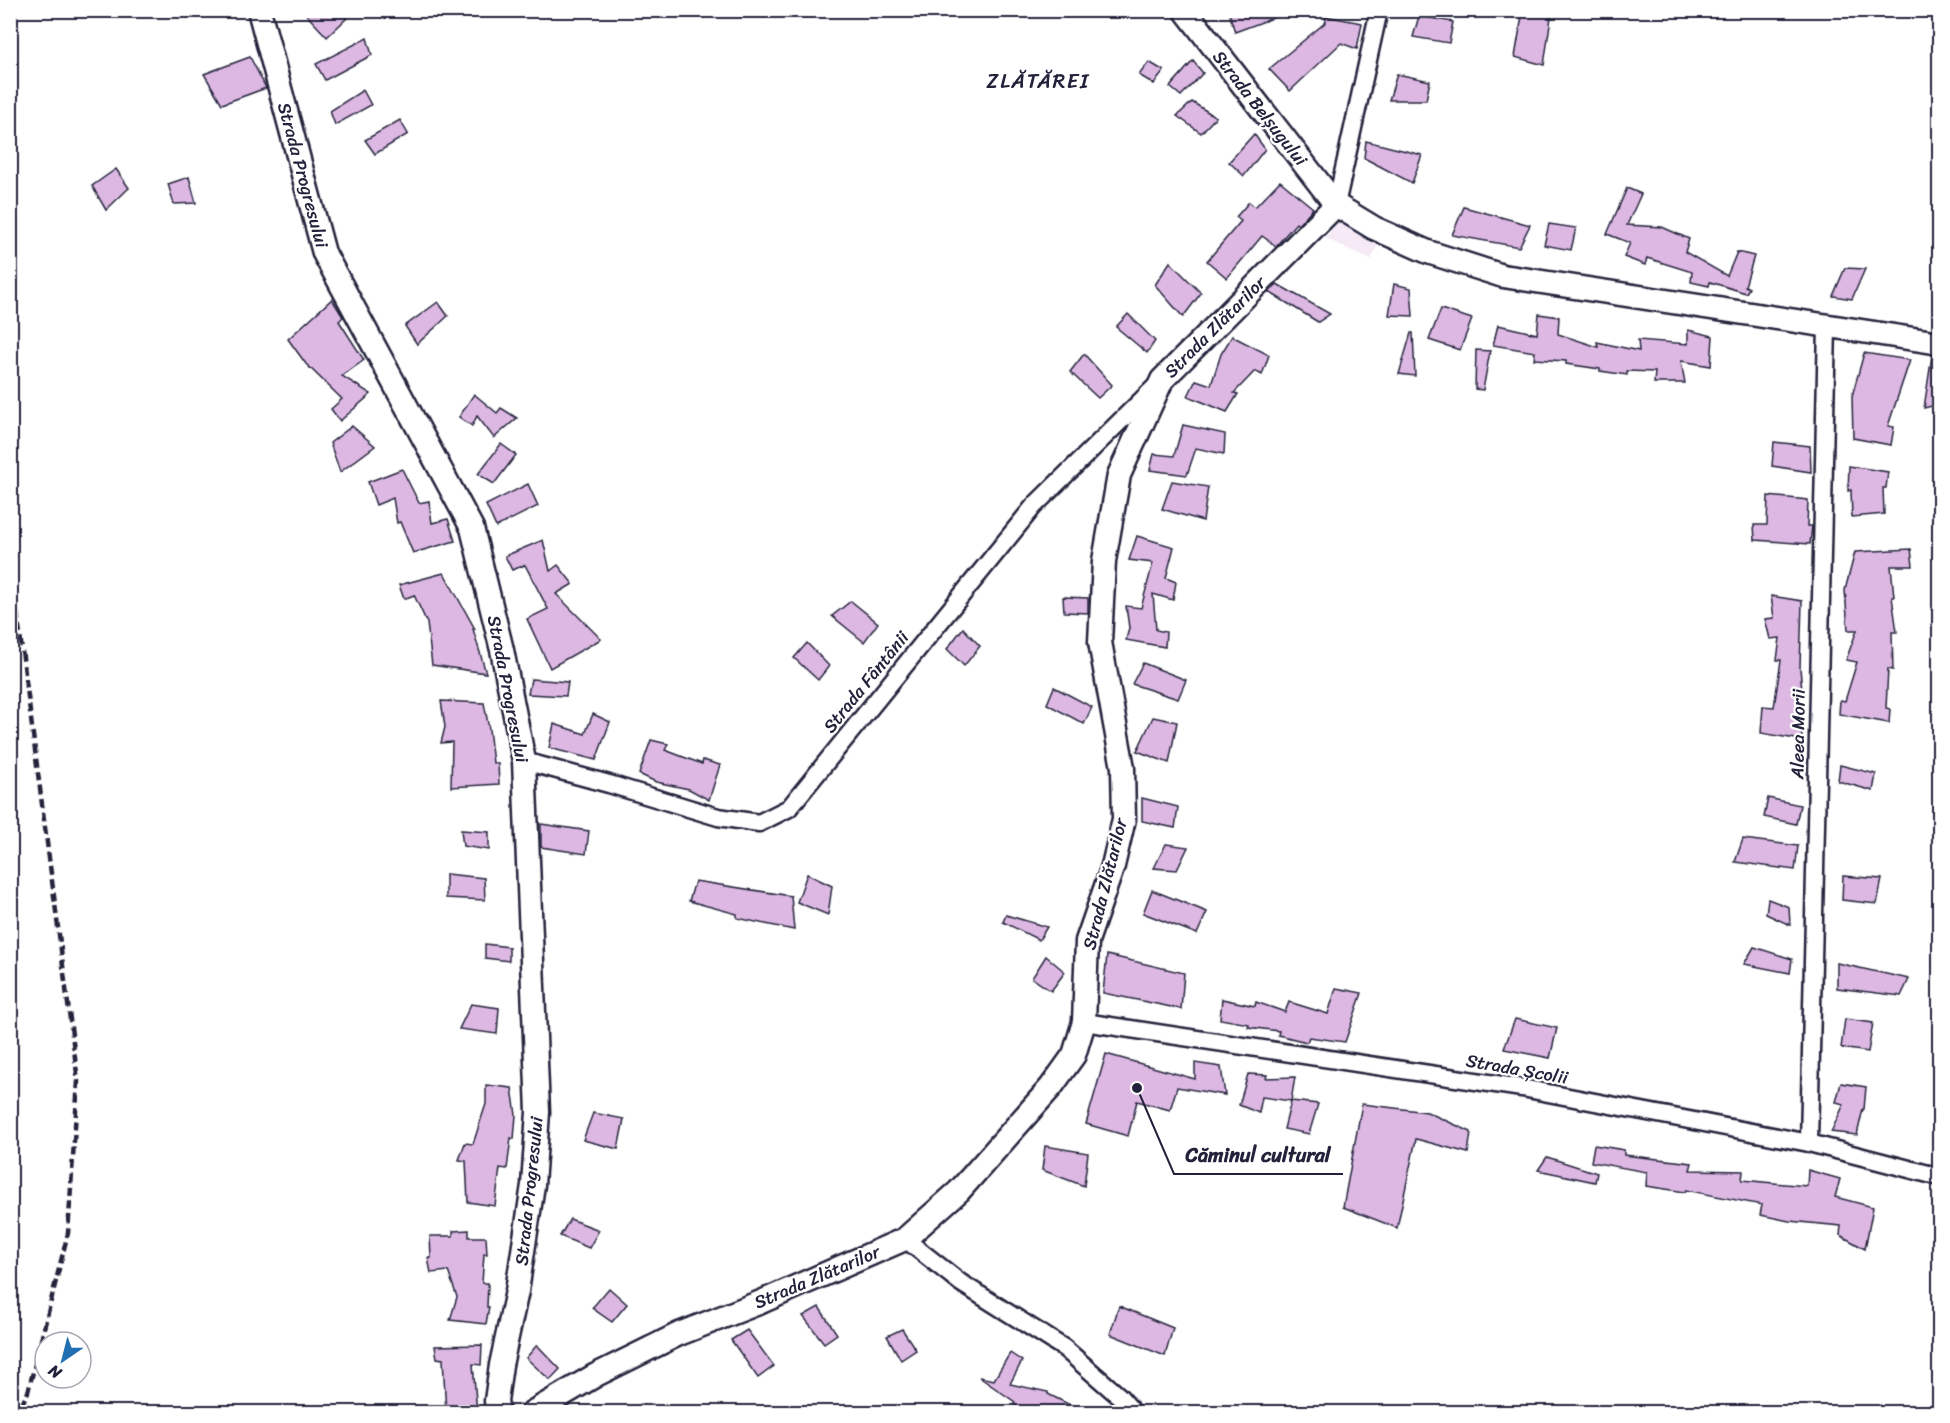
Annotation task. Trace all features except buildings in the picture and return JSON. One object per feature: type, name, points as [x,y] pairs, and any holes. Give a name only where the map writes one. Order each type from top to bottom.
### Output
[{"type":"street","name":"Strada Progresului","points":[[259,10],[324,253],[472,528],[502,650],[524,761],[538,1112],[533,1185],[517,1291],[501,1365],[496,1401],[498,1413]]},
{"type":"street","name":"Strada Belșugului","points":[[1185,10],[1336,206]]},
{"type":"street","points":[[1379,10],[1336,206],[1374,228],[1428,252],[1503,276],[1940,343]]},
{"type":"street","name":"Strada Zlătarilor","points":[[533,1413],[596,1375],[679,1334],[761,1302],[904,1239],[959,1191],[1051,1087],[1074,1056],[1084,1022],[1087,941],[1113,866],[1124,819],[1123,768],[1100,642],[1104,561],[1119,475],[1162,380],[1336,206]]},
{"type":"street","name":"Aleea Morii","points":[[1809,1143],[1827,326]]},
{"type":"street","name":"Strada Fântânii","points":[[524,761],[718,817],[759,823],[789,808],[1034,506],[1162,380]]},
{"type":"street","name":"Strada Școlii","points":[[1084,1022],[1522,1088],[1809,1143],[1940,1177]]},
{"type":"street","points":[[904,1239],[961,1283],[1064,1348],[1119,1396],[1133,1413]]},
{"type":"shaded area","points":[[1339,221],[1379,242],[1371,260],[1325,238]]},
{"type":"railway","points":[[10,558],[78,1081],[68,1233],[28,1392],[18,1412]]},
{"type":"place","name":"Căminul cultural","points":[[1137,1088]]},
{"type":"district","name":"ZLĂTĂREI","points":[[1038,81]]}]
